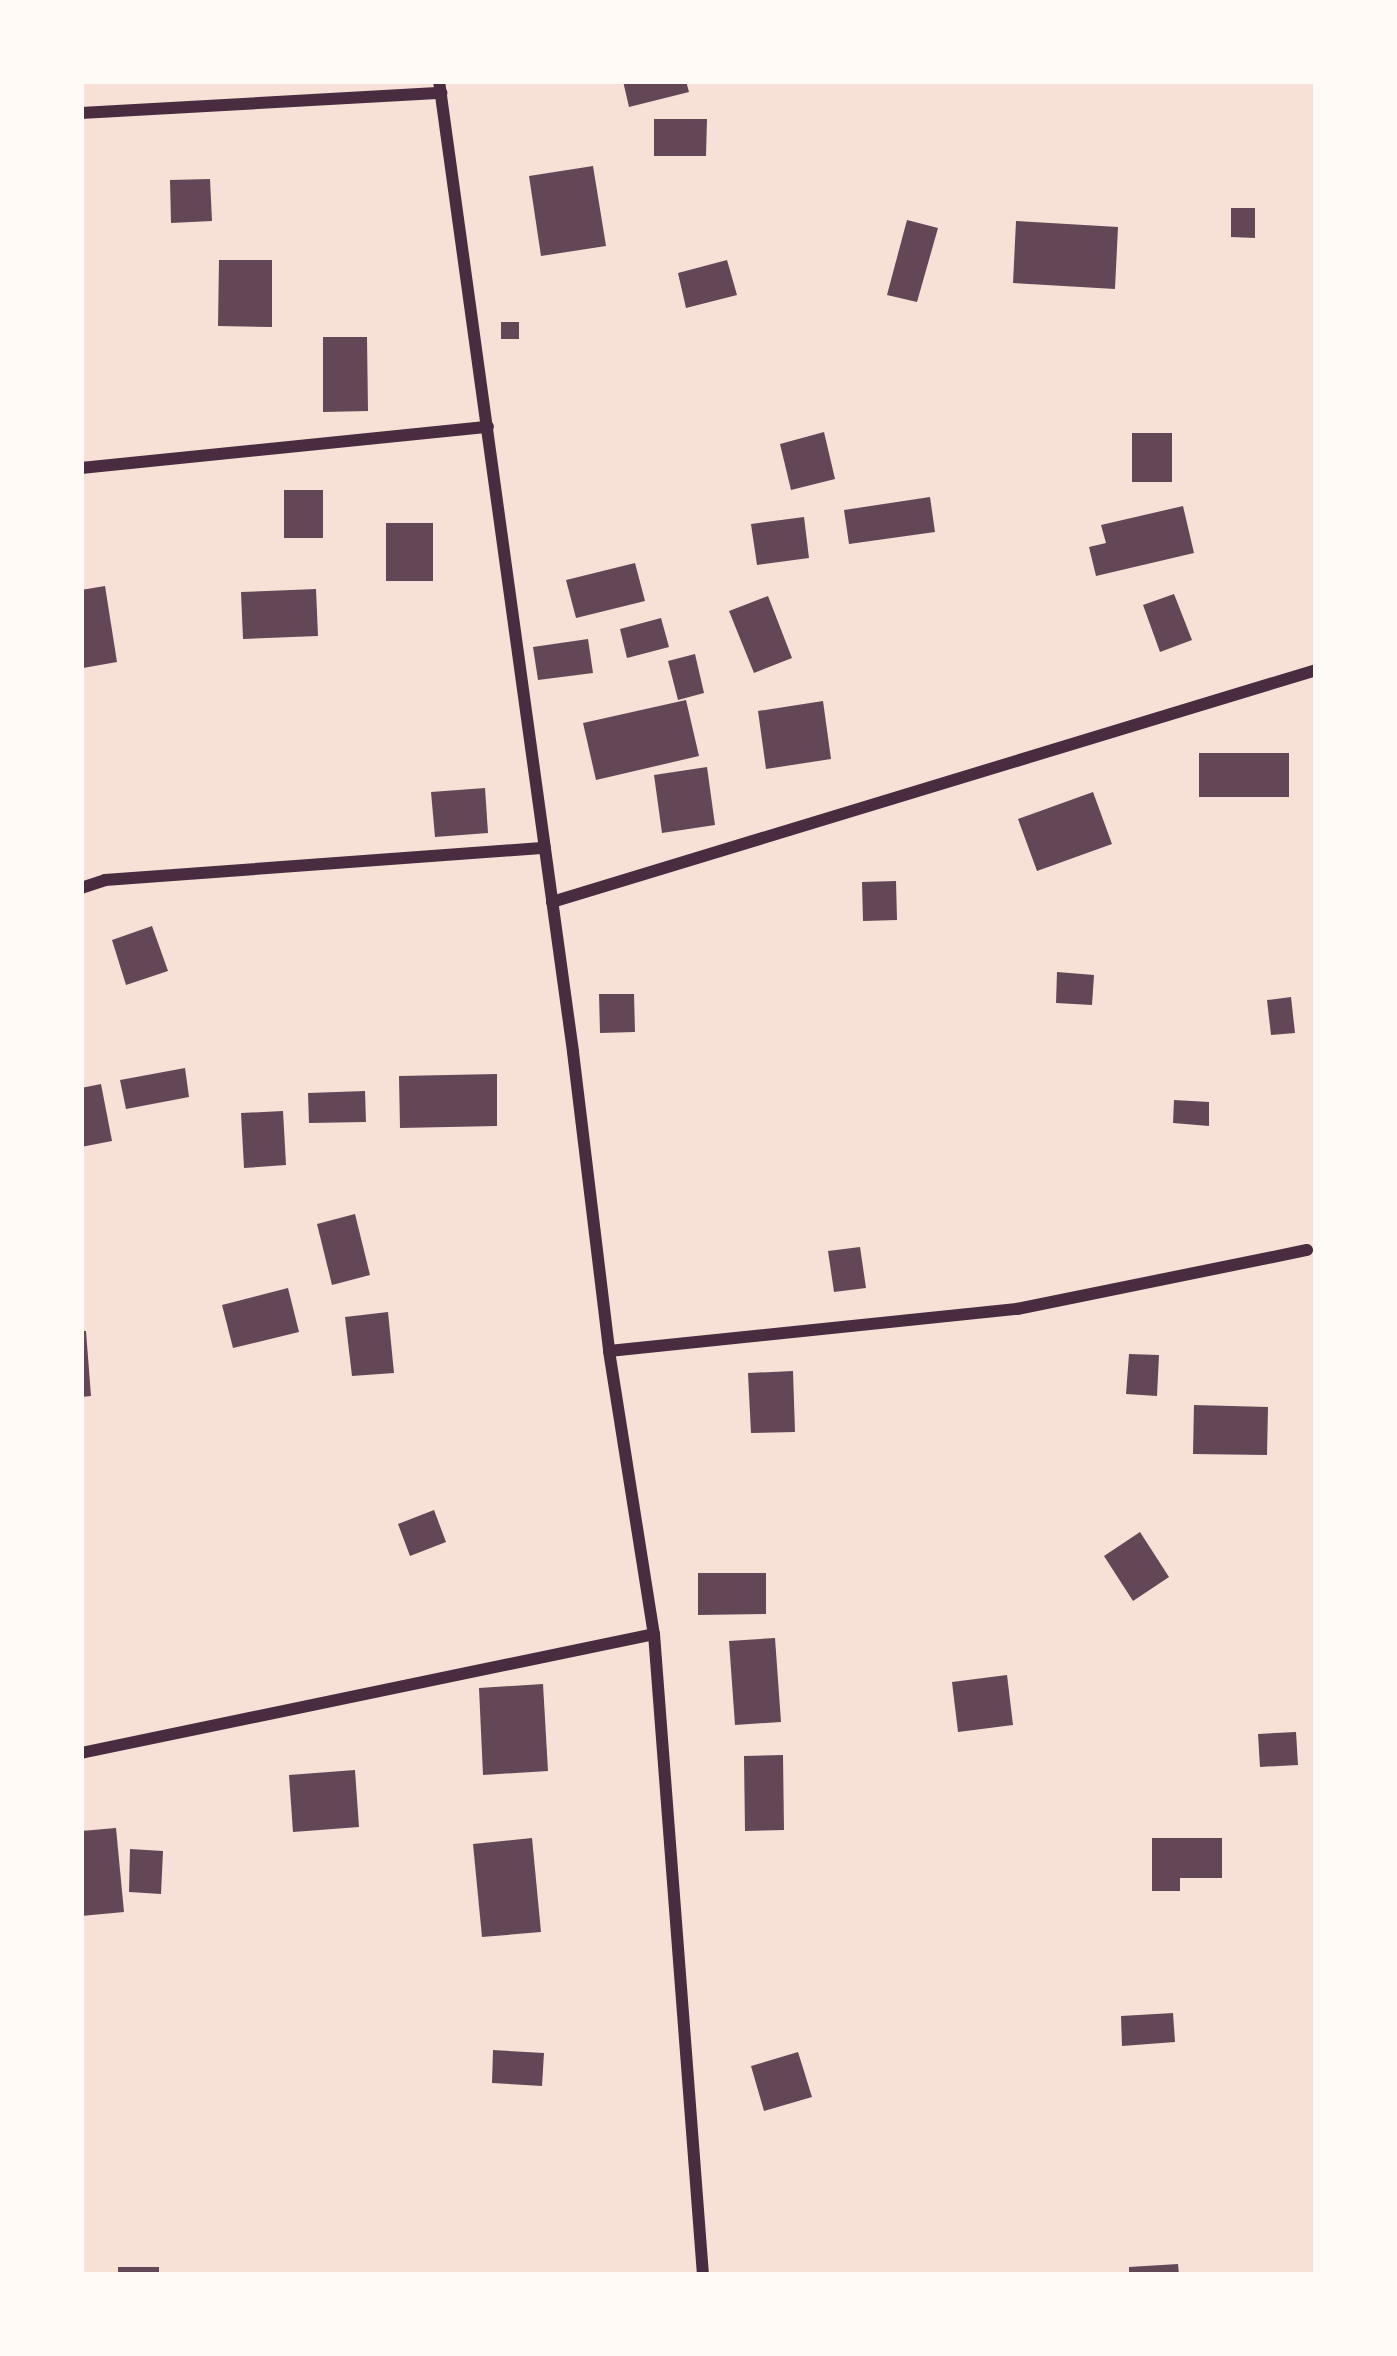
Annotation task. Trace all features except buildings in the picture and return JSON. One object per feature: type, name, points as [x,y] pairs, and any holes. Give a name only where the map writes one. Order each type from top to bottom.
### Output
[{"type":"street","points":[[81,113],[440,87],[609,1351],[654,1634],[704,2275]]},
{"type":"street","points":[[81,468],[488,427]]},
{"type":"street","points":[[552,902],[1316,670]]},
{"type":"street","points":[[81,888],[104,880],[545,848]]},
{"type":"street","points":[[609,1351],[1017,1309],[1307,1250]]},
{"type":"street","points":[[81,1753],[654,1634]]}]
